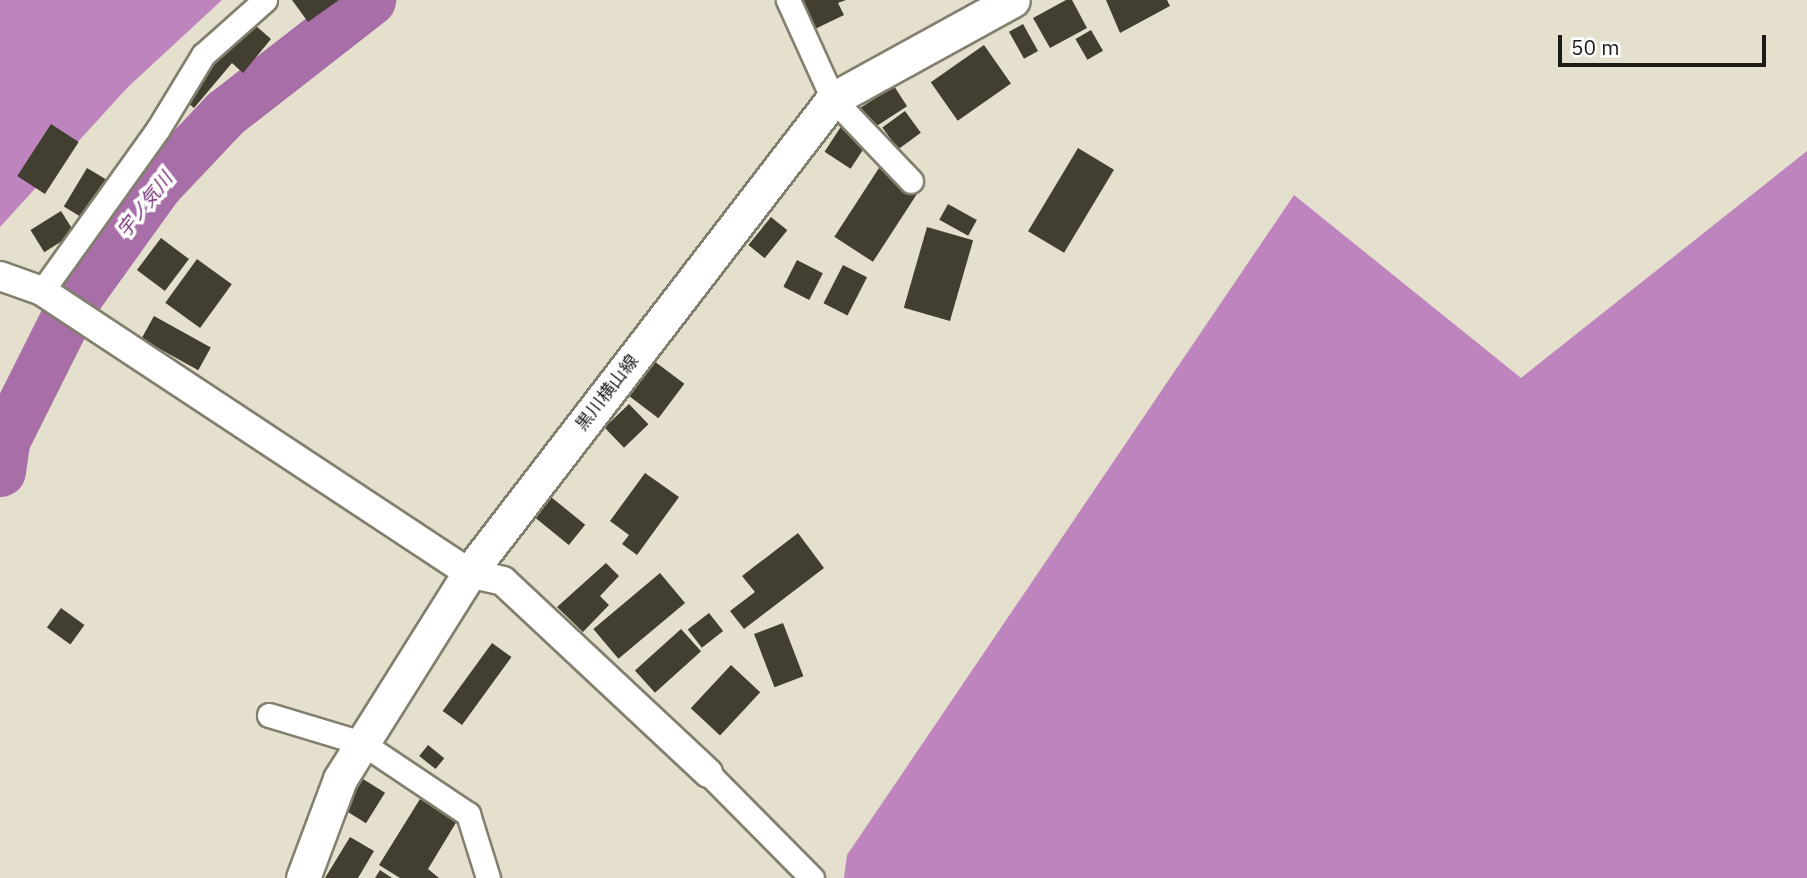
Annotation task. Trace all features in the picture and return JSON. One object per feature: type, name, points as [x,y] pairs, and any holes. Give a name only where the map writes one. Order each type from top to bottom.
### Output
[{"type":"main road","name":"黒川横山線","points":[[303,878],[340,779],[469,573],[833,99],[1013,0]]},
{"type":"street","points":[[42,291],[158,130],[203,54],[265,0]]},
{"type":"street","points":[[788,0],[833,99],[911,181]]},
{"type":"street","points":[[0,276],[42,291],[469,573],[503,581],[708,773],[812,878]]},
{"type":"street","points":[[269,715],[362,743],[468,814],[488,878]]},
{"type":"shaded area","points":[[0,0],[222,0],[128,87],[0,227]]},
{"type":"shaded area","points":[[1807,151],[1807,878],[844,878],[847,855],[1294,195],[1521,378]]},
{"type":"building","points":[[292,0],[339,0],[308,22]]},
{"type":"building","points":[[799,0],[846,0],[838,3],[844,15],[813,30]]},
{"type":"building","points":[[1066,0],[1072,0],[1087,28],[1050,48],[1033,18]]},
{"type":"building","points":[[1106,0],[1167,0],[1170,6],[1120,33]]},
{"type":"building","points":[[248,19],[271,39],[243,73],[232,63],[194,108],[181,97]]},
{"type":"building","points":[[1023,24],[1038,51],[1024,59],[1009,32]]},
{"type":"building","points":[[1091,30],[1103,51],[1087,60],[1075,39]]},
{"type":"building","points":[[984,45],[1011,84],[958,121],[931,82]]},
{"type":"building","points":[[894,86],[907,106],[874,128],[860,108]]},
{"type":"building","points":[[905,111],[921,133],[898,149],[882,127]]},
{"type":"building","points":[[51,124],[79,142],[45,194],[17,176]]},
{"type":"building","points":[[842,125],[868,142],[851,169],[825,152]]},
{"type":"building","points":[[1078,148],[1114,170],[1064,253],[1028,231]]},
{"type":"building","points":[[87,168],[107,180],[84,218],[64,207]]},
{"type":"building","points":[[879,168],[918,193],[873,262],[834,237]]},
{"type":"building","points":[[948,204],[977,220],[968,236],[939,220]]},
{"type":"building","points":[[61,211],[75,233],[44,252],[30,230]]},
{"type":"building","points":[[771,217],[787,230],[765,258],[748,245]]},
{"type":"building","points":[[927,227],[973,240],[950,321],[904,308]]},
{"type":"building","points":[[161,238],[189,259],[165,291],[137,270]]},
{"type":"building","points":[[197,259],[232,284],[200,328],[165,303]]},
{"type":"building","points":[[797,260],[823,273],[809,300],[783,287]]},
{"type":"building","points":[[843,265],[867,277],[848,316],[823,303]]},
{"type":"building","points":[[154,316],[211,348],[198,370],[141,339]]},
{"type":"building","points":[[654,361],[684,384],[658,418],[628,395]]},
{"type":"building","points":[[629,404],[648,424],[624,448],[605,428]]},
{"type":"building","points":[[645,473],[679,497],[637,555],[622,544],[629,535],[610,521]]},
{"type":"building","points":[[551,497],[585,525],[569,545],[535,517]]},
{"type":"building","points":[[798,533],[824,568],[744,629],[730,611],[755,592],[742,576]]},
{"type":"building","points":[[606,563],[619,576],[600,596],[609,605],[583,632],[557,607]]},
{"type":"building","points":[[660,573],[685,603],[618,659],[593,629]]},
{"type":"building","points":[[61,608],[84,625],[70,644],[47,627]]},
{"type":"building","points":[[709,613],[723,631],[702,648],[688,630]]},
{"type":"building","points":[[783,623],[803,676],[774,687],[754,634]]},
{"type":"building","points":[[681,629],[701,651],[655,693],[635,670]]},
{"type":"building","points":[[492,643],[511,657],[462,725],[443,711]]},
{"type":"building","points":[[731,665],[760,692],[720,735],[691,708]]},
{"type":"building","points":[[428,745],[444,758],[436,769],[419,756]]},
{"type":"building","points":[[363,779],[385,793],[366,823],[344,810]]},
{"type":"building","points":[[420,799],[457,821],[428,869],[439,878],[400,878],[379,865]]},
{"type":"building","points":[[350,837],[374,851],[358,878],[325,878]]},
{"type":"building","points":[[380,870],[392,878],[375,878]]},
{"type":"waterway","name":"宇ノ気川","points":[[0,471],[4,441],[75,299],[157,185],[225,113],[370,0]]}]
